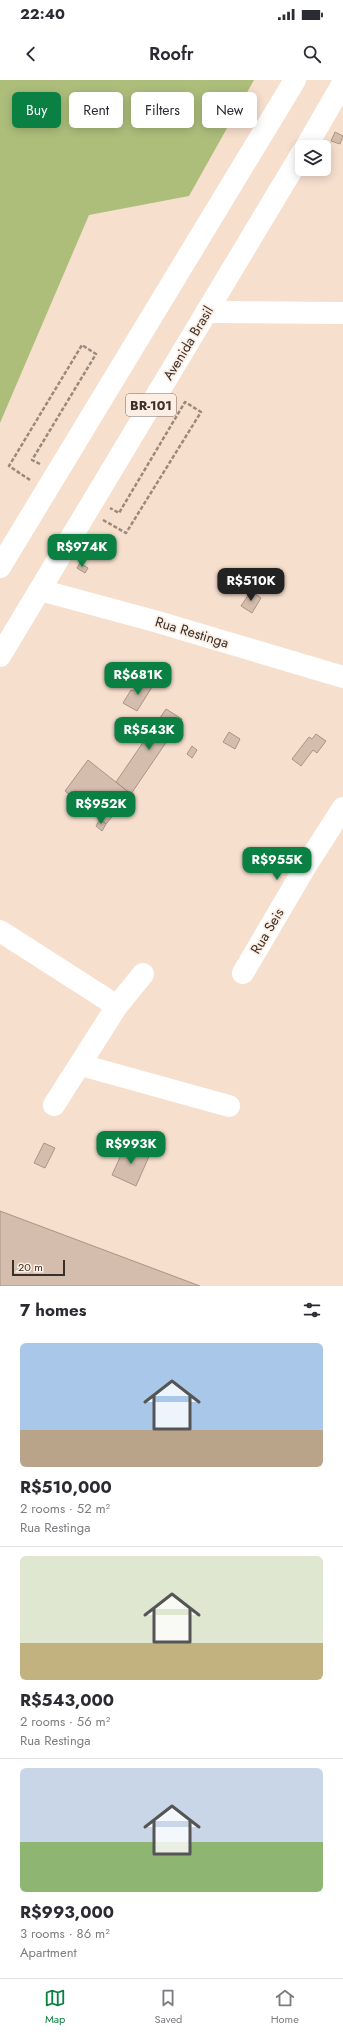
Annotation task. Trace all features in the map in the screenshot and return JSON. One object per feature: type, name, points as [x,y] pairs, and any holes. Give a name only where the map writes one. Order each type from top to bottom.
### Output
[{"type":"main road","name":"BR-101","points":[[0,567],[295,80]]},
{"type":"main road","points":[[310,140],[343,83]]},
{"type":"main road","name":"Avenida Brasil","points":[[0,656],[40,590],[96,508],[207,312],[295,165]]},
{"type":"main road","points":[[207,312],[343,313]]},
{"type":"main road","name":"Rua Restinga","points":[[40,590],[158,622],[343,677]]},
{"type":"main road","name":"Rua Seis","points":[[243,973],[307,864],[343,808]]},
{"type":"main road","points":[[0,931],[117,1006]]},
{"type":"main road","points":[[54,1105],[117,1006],[143,974]]},
{"type":"main road","points":[[81,1064],[228,1106]]},
{"type":"path","points":[[45,468],[32,460],[96,354],[82,345],[9,466],[46,490]]},
{"type":"path","points":[[185,402],[201,412],[126,533],[96,508],[119,513],[185,402]]},
{"type":"green space","points":[[0,80],[254,80],[247,92],[202,92],[202,128],[227,128],[189,196],[89,215],[0,423]]},
{"type":"building","points":[[335,132],[343,136],[340,144],[331,141]]},
{"type":"building","points":[[80,563],[88,568],[85,573],[77,568]]},
{"type":"building","points":[[251,591],[261,598],[252,613],[241,606]]},
{"type":"building","points":[[141,680],[152,687],[137,711],[123,703],[131,690],[133,691]]},
{"type":"building","points":[[166,709],[182,719],[131,794],[116,782]]},
{"type":"building","points":[[229,732],[240,739],[235,749],[223,742]]},
{"type":"building","points":[[316,734],[326,741],[317,753],[313,750],[301,766],[292,759],[309,737],[312,739]]},
{"type":"building","points":[[192,746],[197,750],[192,758],[187,754]]},
{"type":"building","points":[[88,760],[131,794],[106,824],[65,791]]},
{"type":"building","points":[[100,819],[106,824],[102,831],[96,826]]},
{"type":"building","points":[[44,1143],[55,1148],[45,1168],[34,1163]]},
{"type":"building","points":[[126,1144],[150,1154],[136,1186],[112,1175]]},
{"type":"building","points":[[0,1211],[200,1286],[0,1286]]}]
